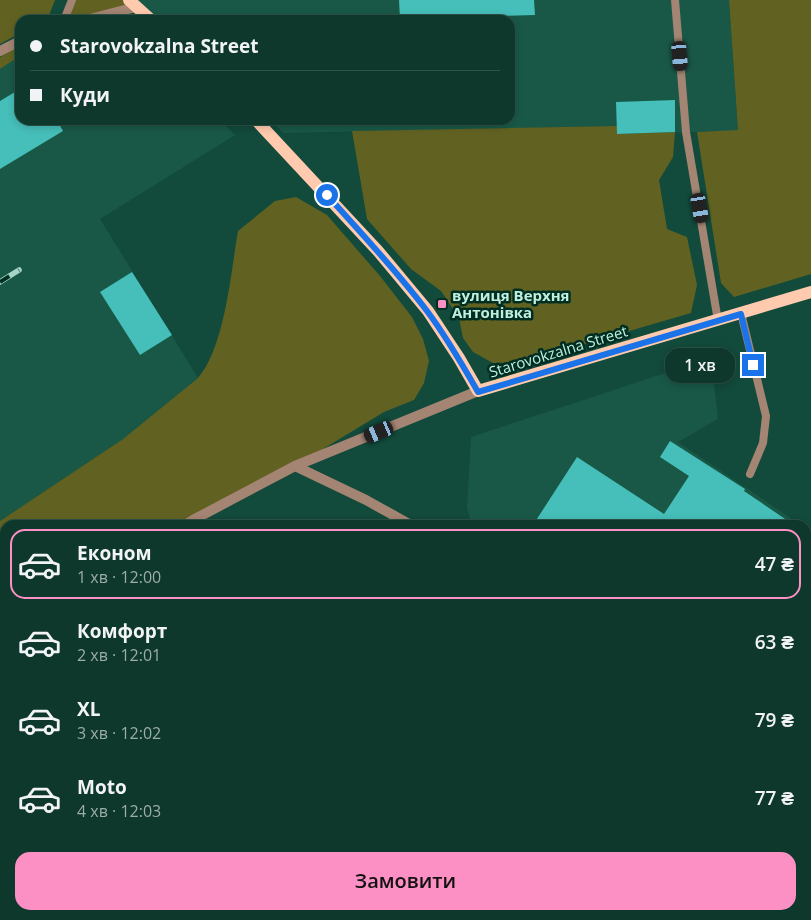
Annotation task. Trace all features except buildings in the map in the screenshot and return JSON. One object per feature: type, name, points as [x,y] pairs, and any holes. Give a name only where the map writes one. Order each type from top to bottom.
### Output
[{"type":"main road","points":[[133,3],[146,15]]},
{"type":"main road","name":"Starovokzalna Street","points":[[261,125],[378,251],[428,311],[459,358],[478,392],[811,292]]},
{"type":"street","points":[[100,15],[133,3]]},
{"type":"street","points":[[0,51],[15,44]]},
{"type":"street","points":[[193,520],[295,466],[478,392]]},
{"type":"street","points":[[295,466],[366,500],[402,520]]},
{"type":"lane","points":[[66,15],[72,0]]},
{"type":"lane","points":[[676,0],[686,132],[718,321]]},
{"type":"lane","points":[[741,314],[766,416],[763,443],[750,474]]},
{"type":"shaded area","points":[[0,0],[55,0],[49,15],[15,15],[15,36],[0,44]]},
{"type":"shaded area","points":[[72,0],[129,0],[136,7],[105,15],[66,15]]},
{"type":"shaded area","points":[[135,0],[729,0],[738,131],[617,134],[616,126],[284,133],[275,125],[515,125],[515,15],[152,15]]},
{"type":"shaded area","points":[[729,0],[811,0],[811,274],[734,297],[721,283],[697,132],[738,130]]},
{"type":"shaded area","points":[[15,49],[15,59],[0,69],[0,57]]},
{"type":"shaded area","points":[[15,59],[15,125],[225,125],[235,135],[100,219],[198,378],[123,439],[2,520],[0,520],[0,69]]},
{"type":"shaded area","points":[[617,126],[617,134],[675,132],[673,157],[659,180],[667,229],[687,237],[697,285],[691,313],[523,362],[493,363],[473,352],[463,338],[459,318],[441,291],[411,269],[367,219],[352,131]]},
{"type":"shaded area","points":[[296,197],[327,215],[380,276],[412,317],[423,339],[429,361],[424,383],[414,400],[384,412],[295,466],[194,520],[2,520],[123,439],[198,378],[215,348],[221,328],[238,231],[275,201]]},
{"type":"shaded area","points":[[711,358],[718,419],[678,442],[794,520],[471,520],[467,508],[471,437]]},
{"type":"railway","points":[[0,282],[19,270]]},
{"type":"place","name":"вулиця Верхня Антонівка","points":[[442,304]]},
{"type":"route","points":[[327,195],[378,251],[428,311],[459,358],[478,392],[741,314],[753,365]]}]
